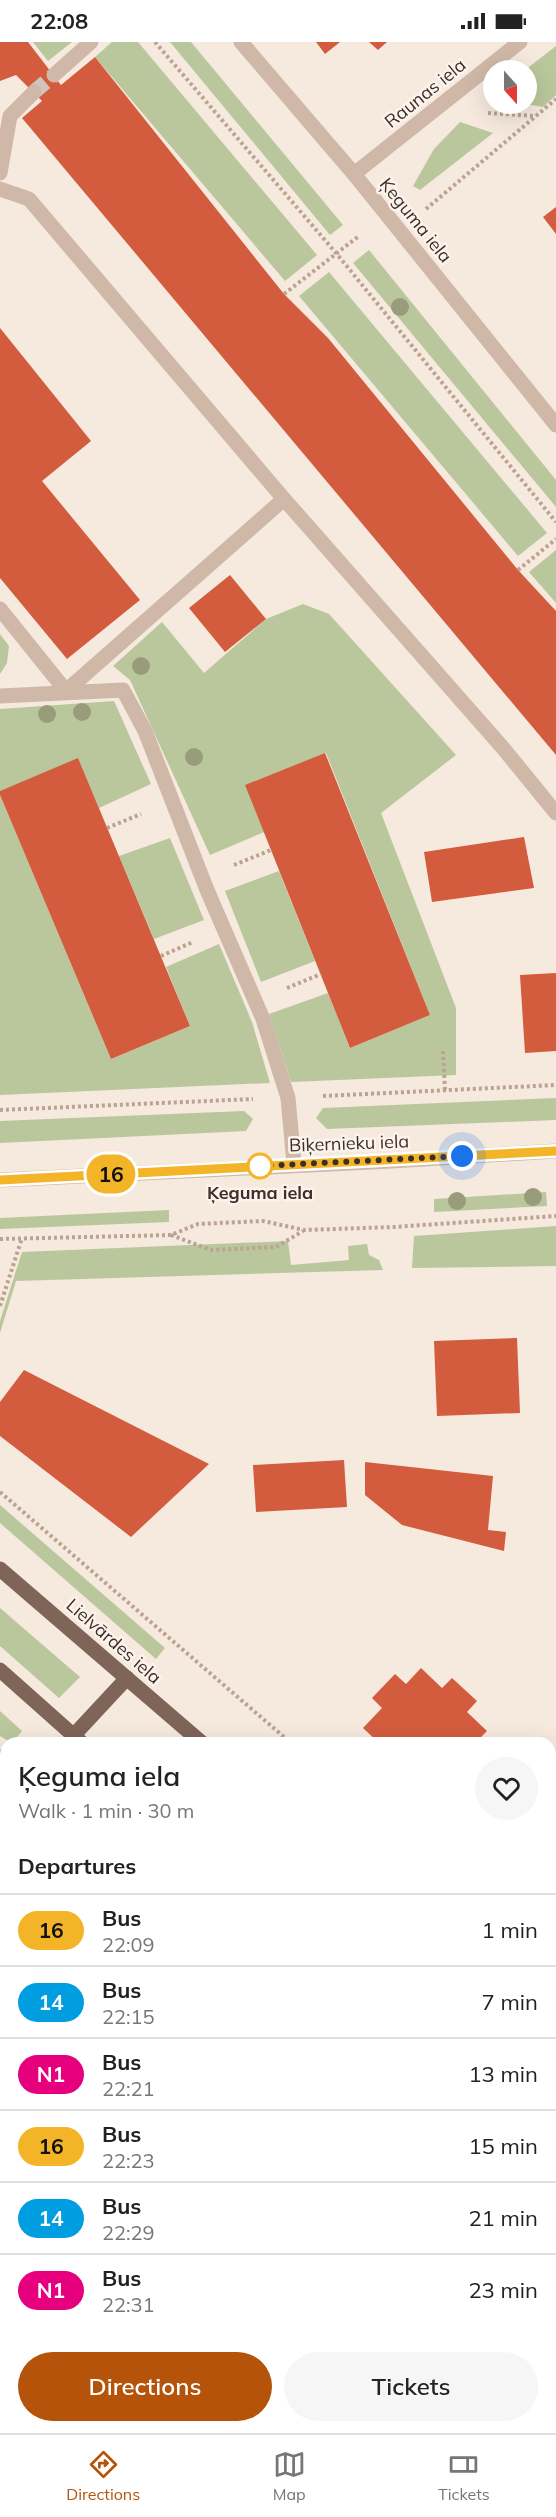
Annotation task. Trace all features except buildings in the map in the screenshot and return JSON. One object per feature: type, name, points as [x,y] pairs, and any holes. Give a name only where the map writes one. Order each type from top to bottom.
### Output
[{"type":"main road","name":"Lielvārdes iela","points":[[0,1569],[195,1737]]},
{"type":"main road","points":[[0,1670],[71,1737]]},
{"type":"main road","points":[[77,1737],[127,1678]]},
{"type":"street","points":[[54,75],[91,42]]},
{"type":"street","name":"Ķeguma iela","points":[[241,42],[354,174],[556,425]]},
{"type":"street","name":"Raunas iela","points":[[354,174],[520,42]]},
{"type":"street","points":[[0,173],[10,116],[34,92]]},
{"type":"street","points":[[0,189],[29,199],[284,499],[503,748],[556,813]]},
{"type":"street","points":[[66,691],[284,499]]},
{"type":"street","points":[[0,609],[66,691]]},
{"type":"street","points":[[0,696],[123,690],[145,731],[207,890],[263,1018],[288,1098],[294,1164]]},
{"type":"street","name":"Biķernieku iela","points":[[0,1180],[391,1161],[556,1150]]},
{"type":"path","points":[[155,42],[336,253],[556,522]]},
{"type":"path","points":[[387,216],[416,217],[556,99]]},
{"type":"path","points":[[284,294],[336,253]]},
{"type":"path","points":[[518,570],[556,539]]},
{"type":"path","points":[[443,1051],[445,1090]]},
{"type":"path","points":[[0,1239],[171,1234],[198,1224],[263,1221],[304,1230],[394,1227],[556,1216]]},
{"type":"path","points":[[171,1234],[211,1250],[276,1247],[304,1230]]},
{"type":"path","points":[[0,1306],[22,1238]]},
{"type":"path","points":[[0,1492],[284,1737]]},
{"type":"green space","points":[[33,42],[72,42],[48,61]]},
{"type":"green space","points":[[112,42],[138,42],[317,255],[285,281],[95,57]]},
{"type":"green space","points":[[170,42],[191,42],[343,225],[330,235]]},
{"type":"green space","points":[[556,46],[556,95],[543,107],[537,106],[537,61]]},
{"type":"green space","points":[[460,122],[493,133],[420,190],[413,186],[434,149]]},
{"type":"green space","points":[[369,250],[556,480],[556,507],[353,263]]},
{"type":"green space","points":[[329,272],[547,533],[518,556],[299,296]]},
{"type":"green space","points":[[556,550],[556,603],[529,572]]},
{"type":"green space","points":[[303,604],[329,614],[456,755],[381,813],[456,1008],[456,1075],[291,1082],[269,1014],[328,993],[350,1048],[430,1015],[326,753],[246,785],[264,832],[210,855],[130,680],[113,666],[162,622],[204,673],[266,619]]},
{"type":"green space","points":[[0,634],[9,646],[7,663],[0,674]]},
{"type":"green space","points":[[114,701],[151,784],[99,808],[78,759],[0,791],[0,709]]},
{"type":"green space","points":[[0,795],[111,1059],[190,1026],[166,967],[219,944],[252,1022],[270,1083],[0,1095]]},
{"type":"green space","points":[[170,838],[204,920],[154,939],[119,856]]},
{"type":"green space","points":[[279,871],[315,961],[261,982],[225,891]]},
{"type":"green space","points":[[556,1098],[556,1120],[327,1129],[316,1118],[323,1108]]},
{"type":"green space","points":[[244,1111],[253,1119],[246,1131],[0,1143],[0,1121]]},
{"type":"green space","points":[[546,1192],[547,1206],[434,1212],[434,1199]]},
{"type":"green space","points":[[169,1210],[169,1222],[0,1229],[0,1218]]},
{"type":"green space","points":[[556,1226],[556,1266],[412,1268],[414,1236]]},
{"type":"green space","points":[[288,1241],[291,1265],[349,1260],[348,1246],[367,1244],[369,1255],[379,1260],[383,1270],[16,1281],[0,1333],[0,1321],[22,1252]]},
{"type":"green space","points":[[0,1505],[165,1648],[156,1659],[0,1523]]},
{"type":"green space","points":[[0,1608],[80,1677],[59,1698],[0,1646]]},
{"type":"green space","points":[[0,1711],[22,1731],[17,1737],[0,1736]]},
{"type":"tunnel","points":[[34,92],[54,75]]},
{"type":"bus line","name":"16","points":[[0,1180],[556,1151]]},
{"type":"place","name":"Ķeguma iela","points":[[260,1166]]},
{"type":"route","points":[[260,1166],[462,1156]]}]
